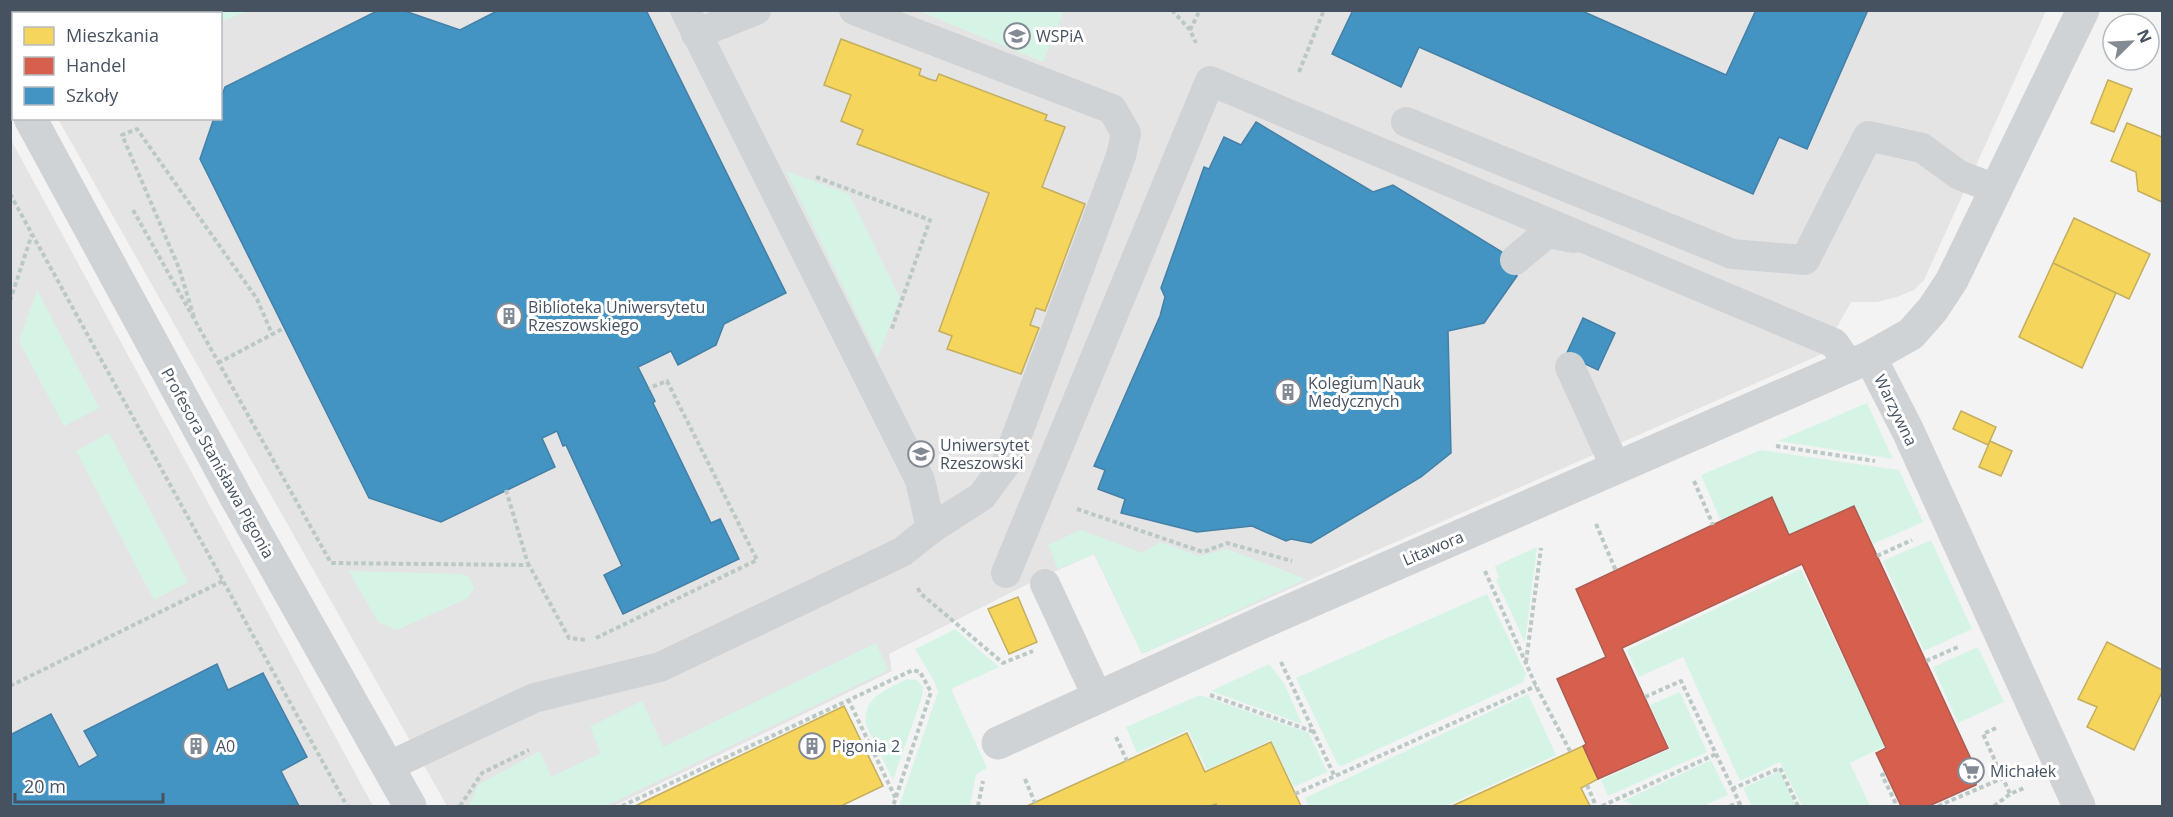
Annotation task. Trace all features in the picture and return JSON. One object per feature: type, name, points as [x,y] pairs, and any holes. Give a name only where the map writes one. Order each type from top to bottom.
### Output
[{"type":"street","name":"Warzywna","points":[[2079,807],[1908,431],[1860,362],[1911,334],[1933,309],[1952,280],[2083,10]]},
{"type":"street","name":"Profesora Stanisława Pigonia","points":[[31,120],[410,807]]},
{"type":"street","name":"Litawora","points":[[999,743],[1263,622],[1860,362]]},
{"type":"lane","points":[[756,10],[691,22],[920,480],[931,530]]},
{"type":"lane","points":[[387,768],[534,698],[660,667],[902,552],[982,496],[1007,462],[1121,156],[1126,133],[1112,109],[854,10]]},
{"type":"lane","points":[[1006,573],[1209,81],[1834,343],[1860,362]]},
{"type":"lane","points":[[1406,122],[1732,254],[1805,261],[1868,136],[1922,148],[1959,175],[1996,189]]},
{"type":"lane","points":[[1515,260],[1546,233],[1589,240]]},
{"type":"lane","points":[[1570,367],[1616,468]]},
{"type":"lane","points":[[1045,584],[1098,698]]},
{"type":"path","points":[[1190,30],[1200,10]]},
{"type":"path","points":[[1307,76],[1298,71],[1324,10]]},
{"type":"path","points":[[196,323],[179,268],[122,135],[136,129],[257,299],[272,334]]},
{"type":"path","points":[[757,154],[930,220],[872,385]]},
{"type":"path","points":[[10,194],[347,807]]},
{"type":"path","points":[[127,200],[331,563],[529,565]]},
{"type":"path","points":[[10,301],[32,234]]},
{"type":"path","points":[[218,363],[284,328]]},
{"type":"path","points":[[506,490],[529,565],[569,638],[590,640],[757,560],[668,381],[649,388]]},
{"type":"path","points":[[1772,445],[1883,463]]},
{"type":"path","points":[[1691,474],[1713,525]]},
{"type":"path","points":[[1038,496],[1203,552],[1227,543],[1293,562]]},
{"type":"path","points":[[1592,516],[1616,571]]},
{"type":"path","points":[[1469,533],[1536,686],[1570,751]]},
{"type":"path","points":[[1526,663],[1542,538]]},
{"type":"path","points":[[1877,556],[1916,538]]},
{"type":"path","points":[[902,552],[920,593],[1003,663],[1042,648]]},
{"type":"path","points":[[10,686],[223,580]]},
{"type":"path","points":[[1263,622],[1334,775]]},
{"type":"path","points":[[1926,661],[1964,645]]},
{"type":"path","points":[[622,807],[913,670],[920,672],[932,692],[893,807]]},
{"type":"path","points":[[1645,697],[1681,681],[1740,805],[1731,807]]},
{"type":"path","points":[[1295,794],[1536,686]]},
{"type":"path","points":[[1206,693],[1314,732]]},
{"type":"path","points":[[848,699],[896,799]]},
{"type":"path","points":[[2002,725],[1983,734],[2010,794]]},
{"type":"path","points":[[1115,735],[1127,761]]},
{"type":"path","points":[[1602,807],[1716,754]]},
{"type":"path","points":[[1732,789],[1780,768],[1798,807]]},
{"type":"path","points":[[1885,774],[1882,775],[1897,807]]},
{"type":"path","points":[[1023,776],[1035,803]]},
{"type":"path","points":[[1938,807],[2003,778]]},
{"type":"path","points":[[983,783],[992,779]]},
{"type":"path","points":[[1587,785],[1596,807]]},
{"type":"path","points":[[1995,806],[2010,794],[2029,785]]},
{"type":"shaded area","name":"Uniwersytet Rzeszowski","points":[[11,10],[2046,11],[1924,280],[1914,290],[1897,297],[1877,302],[1851,302],[1822,354],[1142,654],[1094,554],[1036,580],[889,654],[892,671],[614,806],[447,806],[59,120],[222,120],[222,12],[12,12],[12,29]]},
{"type":"shaded area","points":[[11,140],[373,806],[11,806]]},
{"type":"green space","name":"WSPiA","points":[[1064,10],[1043,62],[919,11]]},
{"type":"green space","points":[[248,11],[222,22],[222,12],[33,12]]},
{"type":"green space","points":[[786,171],[849,194],[900,298],[878,357]]},
{"type":"green space","points":[[37,290],[99,408],[64,426],[19,341]]},
{"type":"green space","points":[[1867,403],[1893,459],[1778,441]]},
{"type":"green space","points":[[109,433],[188,582],[154,600],[76,451]]},
{"type":"green space","points":[[1761,450],[1899,470],[1923,522],[1873,544],[1855,506],[1789,535],[1771,497],[1721,521],[1701,475]]},
{"type":"green space","points":[[1081,530],[1142,553],[1160,542],[1199,556],[1227,549],[1306,579],[1142,654],[1095,554],[1058,569],[1048,545]]},
{"type":"green space","points":[[1931,540],[1972,629],[1924,651],[1883,561]]},
{"type":"green space","points":[[1537,547],[1525,642],[1496,580],[1499,578],[1495,566]]},
{"type":"green space","points":[[1801,569],[1885,746],[1850,763],[1870,806],[1802,806],[1780,762],[1740,781],[1683,657],[1639,677],[1627,650]]},
{"type":"green space","points":[[349,571],[461,574],[469,577],[474,588],[468,598],[397,630],[378,622]]},
{"type":"green space","points":[[1487,594],[1526,674],[1523,682],[1342,766],[1338,765],[1296,678]]},
{"type":"green space","points":[[955,629],[999,667],[951,689],[987,768],[976,774],[970,806],[899,806],[938,692],[915,649]]},
{"type":"green space","points":[[876,643],[888,670],[606,806],[469,806],[478,785],[540,751],[551,777],[601,753],[590,727],[642,701],[663,747]]},
{"type":"green space","points":[[1978,647],[2004,702],[1958,723],[1933,667]]},
{"type":"green space","points":[[1269,664],[1284,683],[1302,724],[1211,691]]},
{"type":"green space","points":[[907,679],[917,680],[923,687],[922,697],[893,780],[866,725],[866,715],[872,701],[877,696]]},
{"type":"green space","points":[[1680,692],[1707,752],[1608,796],[1601,780],[1670,749],[1650,705]]},
{"type":"green space","points":[[1528,694],[1556,755],[1446,806],[1309,806],[1305,798]]},
{"type":"green space","points":[[1200,695],[1309,733],[1327,772],[1294,787],[1271,740],[1207,770],[1188,730],[1137,753],[1126,727]]},
{"type":"green space","points":[[1711,760],[1728,795],[1703,806],[1638,806],[1623,801]]},
{"type":"green space","points":[[1780,771],[1796,806],[1752,806],[1743,788]]},
{"type":"building: Mieszkania","points":[[841,39],[921,69],[919,75],[929,79],[936,81],[939,74],[1047,115],[1045,120],[1065,127],[1042,187],[1085,204],[1045,311],[1036,308],[1030,325],[1039,328],[1021,374],[947,349],[952,336],[939,331],[989,193],[857,144],[863,130],[841,121],[851,95],[824,85]]},
{"type":"building: Mieszkania","points":[[2108,80],[2132,89],[2114,132],[2091,123]]},
{"type":"building: Mieszkania","points":[[2127,123],[2162,137],[2162,202],[2138,191],[2136,172],[2111,161]]},
{"type":"building: Mieszkania","points":[[2074,218],[2150,254],[2129,299],[2053,263]]},
{"type":"building: Mieszkania","points":[[2053,263],[2116,293],[2082,368],[2019,337]]},
{"type":"building: Mieszkania","points":[[1961,411],[1996,427],[1988,445],[1953,429]]},
{"type":"building: Mieszkania","points":[[1990,441],[2012,451],[2001,476],[1979,467]]},
{"type":"building: Mieszkania","points":[[1018,597],[1037,642],[1009,654],[988,609]]},
{"type":"building: Mieszkania","points":[[2107,642],[2162,670],[2162,692],[2134,750],[2087,727],[2097,707],[2078,699]]},
{"type":"building: Mieszkania","name":"Pigonia 2","points":[[844,706],[883,786],[841,806],[635,806]]},
{"type":"building: Mieszkania","points":[[1187,733],[1205,772],[1271,742],[1301,806],[1217,806],[1216,804],[1210,806],[1027,806]]},
{"type":"building: Mieszkania","points":[[1583,746],[1598,779],[1581,788],[1590,806],[1452,806]]},
{"type":"building: Handel","points":[[1772,497],[1789,535],[1854,506],[1978,774],[1976,785],[1929,806],[1901,806],[1876,753],[1886,748],[1802,564],[1622,648],[1668,748],[1598,779],[1583,746],[1586,744],[1557,679],[1606,657],[1576,589]]},
{"type":"building: Szkoły","name":"Biblioteka Uniwersytetu Rzeszowskiego","points":[[379,10],[402,10],[460,30],[499,10],[646,10],[786,293],[724,324],[716,345],[678,365],[671,351],[638,367],[711,523],[720,519],[739,559],[623,614],[604,575],[622,566],[566,445],[563,446],[557,431],[542,438],[555,467],[441,522],[369,498],[200,159],[213,120],[222,120],[222,95],[225,87]]},
{"type":"building: Szkoły","points":[[1353,10],[1580,10],[1726,75],[1756,10],[1868,10],[1807,149],[1779,137],[1753,194],[1419,47],[1401,87],[1332,54]]},
{"type":"building: Szkoły","name":"Kolegium Nauk Medycznych","points":[[1256,122],[1373,192],[1393,185],[1515,260],[1517,276],[1484,323],[1448,331],[1451,453],[1421,477],[1311,543],[1291,539],[1286,541],[1252,526],[1197,532],[1121,513],[1125,499],[1098,489],[1105,470],[1094,466],[1160,316],[1165,297],[1161,288],[1204,167],[1209,169],[1224,137],[1241,145]]},
{"type":"building: Szkoły","points":[[1583,318],[1615,333],[1598,370],[1566,355]]},
{"type":"building: Szkoły","name":"A0","points":[[217,664],[228,690],[263,673],[307,757],[281,771],[299,806],[10,806],[10,735],[51,714],[79,767],[98,756],[84,731]]},
{"type":"place","name":"WSPiA","points":[[1017,36]]},
{"type":"place","name":"Biblioteka Uniwersytetu Rzeszowskiego","points":[[509,316]]},
{"type":"place","name":"Kolegium Nauk Medycznych","points":[[1288,392]]},
{"type":"place","name":"Uniwersytet Rzeszowski","points":[[921,454]]},
{"type":"place","name":"A0","points":[[196,746]]},
{"type":"place","name":"Pigonia 2","points":[[812,746]]},
{"type":"place","name":"Michałek","points":[[1971,771]]}]
